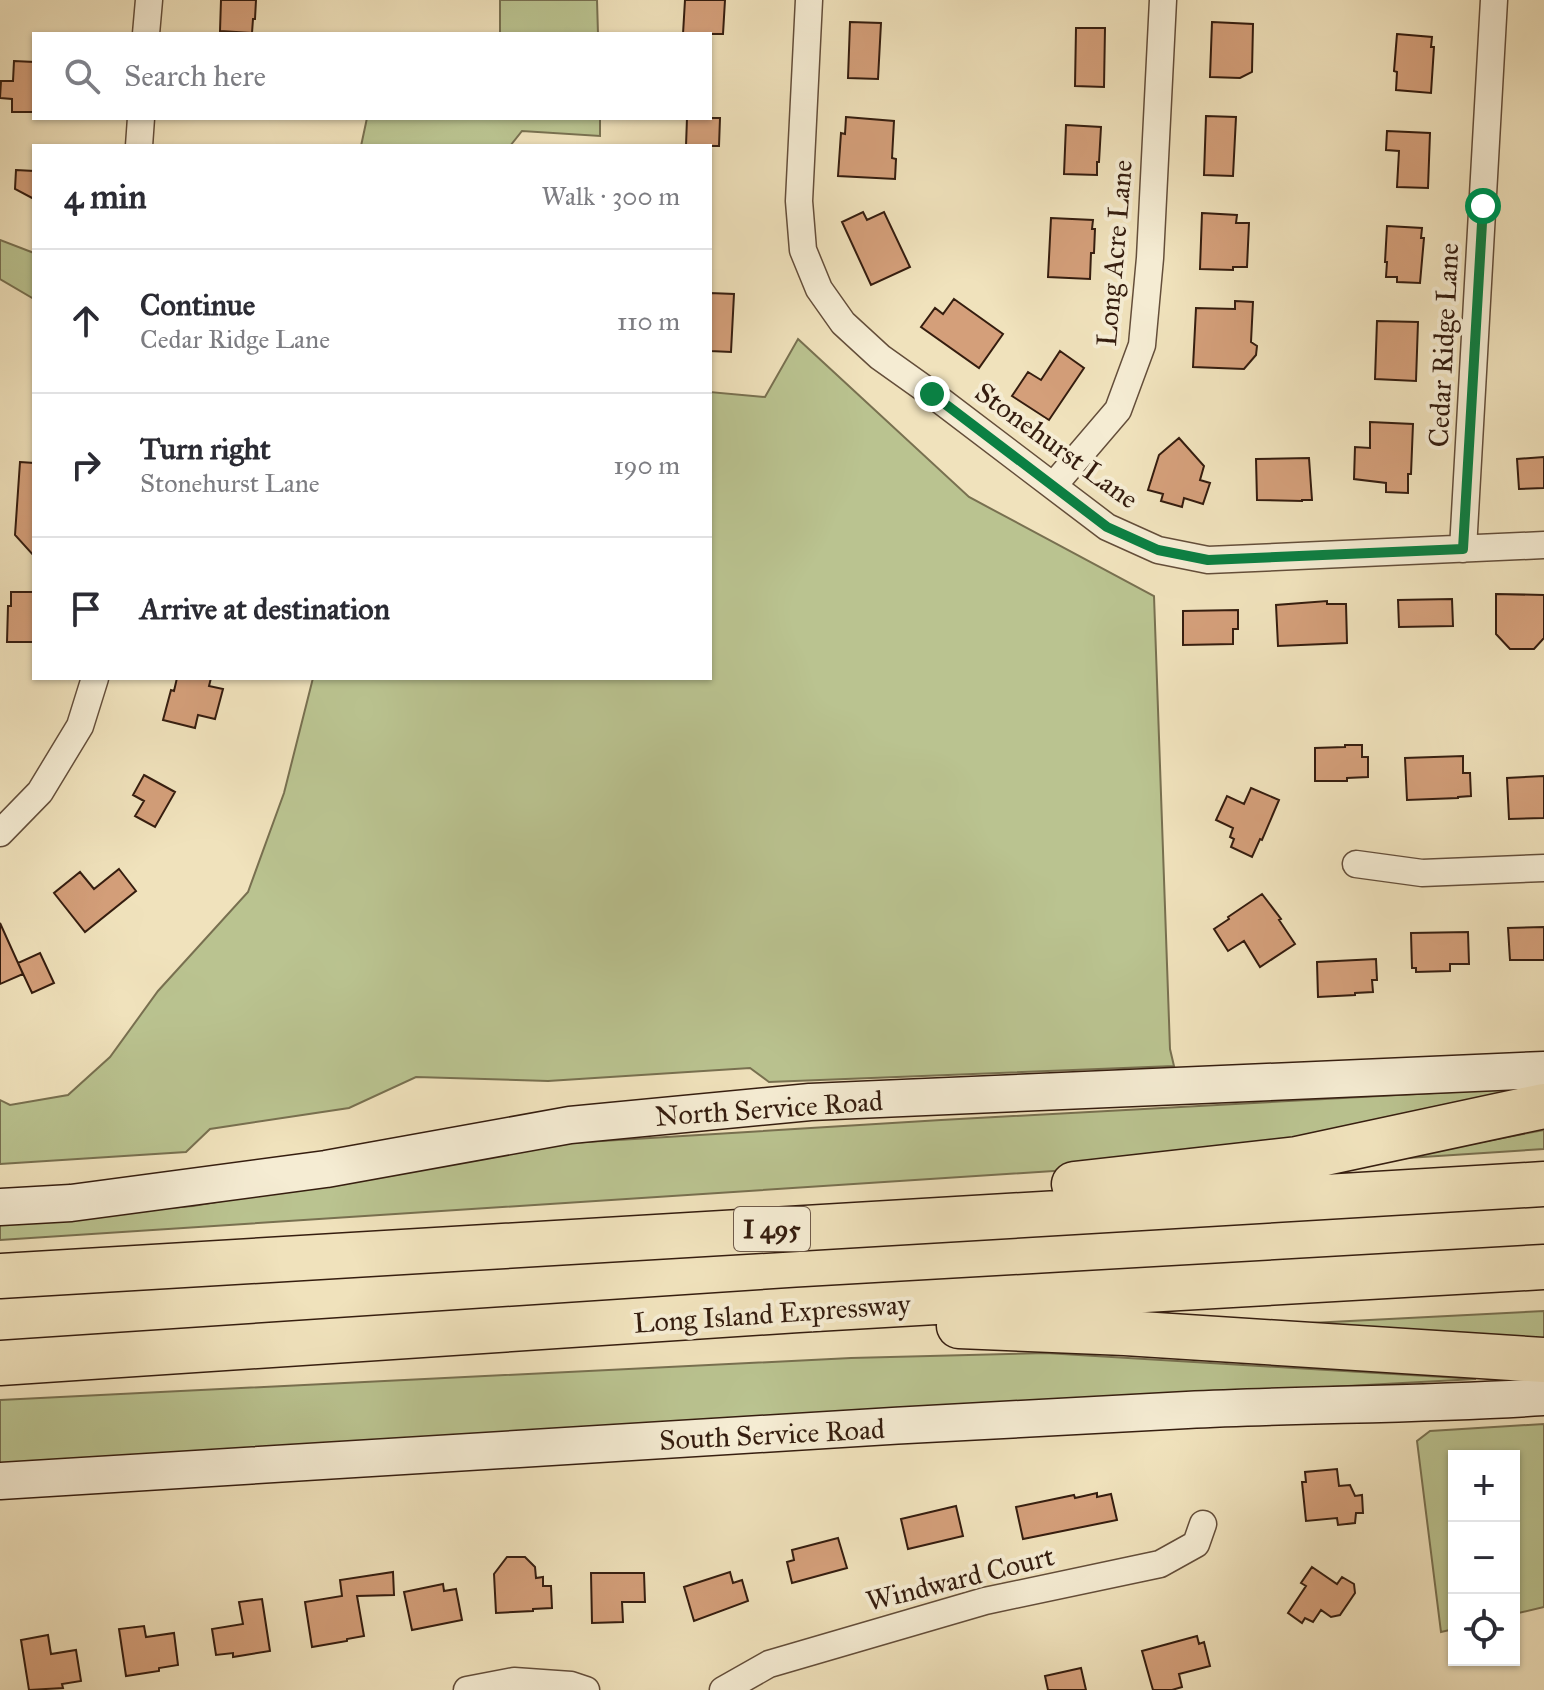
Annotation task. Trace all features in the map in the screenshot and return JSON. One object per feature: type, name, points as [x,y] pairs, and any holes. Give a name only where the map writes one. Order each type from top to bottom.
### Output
[{"type":"highway","points":[[965,1217],[1076,1183],[1297,1159],[1544,1106]]},
{"type":"highway","name":"I 495","points":[[0,1276],[1544,1184]]},
{"type":"highway","name":"Long Island Expressway","points":[[0,1363],[798,1310],[1544,1267]]},
{"type":"highway","points":[[798,1310],[981,1328],[1125,1333],[1544,1360]]},
{"type":"main road","name":"North Service Road","points":[[0,1207],[71,1203],[326,1169],[570,1125],[810,1102],[1544,1070]]},
{"type":"main road","name":"South Service Road","points":[[0,1481],[790,1432],[1145,1413],[1544,1397]]},
{"type":"street","points":[[146,32],[149,0]]},
{"type":"street","name":"Stonehurst Lane","points":[[809,0],[799,201],[803,250],[819,289],[843,323],[880,357],[1107,527],[1158,550],[1208,560],[1544,545]]},
{"type":"street","name":"Long Acre Lane","points":[[1054,485],[1118,410],[1142,345],[1150,258],[1163,0]]},
{"type":"street","name":"Cedar Ridge Lane","points":[[1463,549],[1494,0]]},
{"type":"street","points":[[139,144],[141,120]]},
{"type":"street","points":[[0,833],[40,792],[80,726],[94,680]]},
{"type":"street","points":[[1356,864],[1422,873],[1544,868]]},
{"type":"street","name":"Windward Court","points":[[723,1690],[769,1664],[985,1601],[1160,1564],[1196,1544],[1203,1524]]},
{"type":"street","points":[[467,1690],[514,1681],[571,1685],[586,1690]]},
{"type":"green space","points":[[500,0],[597,0],[598,32],[500,32]]},
{"type":"green space","points":[[367,120],[600,120],[600,136],[522,131],[512,144],[361,144]]},
{"type":"green space","points":[[0,240],[32,252],[32,298],[0,279]]},
{"type":"green space","points":[[798,339],[969,497],[1154,596],[1170,1049],[1174,1066],[769,1082],[750,1068],[548,1081],[416,1077],[349,1108],[210,1129],[186,1152],[0,1164],[0,1100],[10,1105],[68,1095],[110,1057],[158,991],[248,892],[284,793],[312,680],[712,680],[712,392],[765,397]]},
{"type":"green space","points":[[1544,1087],[1544,1095],[1129,1166],[0,1240],[0,1222],[193,1206],[553,1144]]},
{"type":"green space","points":[[1544,1130],[1544,1149],[1392,1159]]},
{"type":"green space","points":[[1544,1311],[1544,1348],[1291,1324]]},
{"type":"green space","points":[[1046,1353],[1476,1379],[529,1431],[0,1466],[0,1400],[851,1358]]},
{"type":"green space","points":[[1544,1424],[1544,1607],[1520,1613],[1520,1450],[1448,1450],[1448,1630],[1441,1632],[1417,1441],[1430,1431]]},
{"type":"building","points":[[221,0],[256,0],[252,32],[220,31]]},
{"type":"building","points":[[685,0],[725,0],[723,34],[683,32]]},
{"type":"building","points":[[850,22],[881,23],[878,79],[848,78]]},
{"type":"building","points":[[1212,22],[1253,24],[1252,72],[1240,78],[1210,77]]},
{"type":"building","points":[[1076,28],[1105,28],[1104,87],[1075,86]]},
{"type":"building","points":[[1397,34],[1432,37],[1431,93],[1396,90]]},
{"type":"building","points":[[14,61],[32,62],[32,112],[12,112],[12,99],[0,98],[1,81],[13,81]]},
{"type":"building","points":[[1206,116],[1236,117],[1233,176],[1204,175]]},
{"type":"building","points":[[846,117],[894,121],[892,158],[896,159],[895,179],[838,176],[841,133],[845,134]]},
{"type":"building","points":[[720,118],[719,146],[686,144],[687,120]]},
{"type":"building","points":[[1066,125],[1101,127],[1097,175],[1064,174]]},
{"type":"building","points":[[1387,131],[1430,133],[1428,188],[1397,187],[1399,151],[1386,150]]},
{"type":"building","points":[[16,170],[32,171],[32,198],[15,189]]},
{"type":"building","points":[[863,212],[867,220],[884,212],[910,267],[871,285],[842,222]]},
{"type":"building","points":[[1202,213],[1237,215],[1236,223],[1249,223],[1247,267],[1233,267],[1233,270],[1200,269]]},
{"type":"building","points":[[1051,218],[1093,220],[1094,253],[1091,253],[1090,279],[1048,277]]},
{"type":"building","points":[[1387,226],[1422,228],[1420,283],[1397,282],[1397,277],[1386,277]]},
{"type":"building","points":[[712,293],[734,294],[731,352],[712,351]]},
{"type":"building","points":[[954,299],[1003,334],[979,368],[921,327],[935,308],[943,314]]},
{"type":"building","points":[[1235,301],[1253,302],[1251,342],[1257,346],[1256,355],[1244,369],[1193,367],[1196,308],[1235,309]]},
{"type":"building","points":[[1377,321],[1418,322],[1416,381],[1375,379]]},
{"type":"building","points":[[1060,351],[1084,368],[1049,420],[1012,396],[1028,372],[1041,380]]},
{"type":"building","points":[[1370,422],[1413,424],[1408,493],[1386,492],[1386,483],[1354,479],[1355,447],[1370,448]]},
{"type":"building","points":[[1179,438],[1204,466],[1200,480],[1210,483],[1203,504],[1184,498],[1182,507],[1161,501],[1163,494],[1148,490],[1159,455]]},
{"type":"building","points":[[1544,457],[1544,488],[1519,489],[1517,459]]},
{"type":"building","points":[[1309,458],[1312,500],[1257,500],[1256,459]]},
{"type":"building","points":[[20,462],[32,463],[32,554],[15,535]]},
{"type":"building","points":[[11,592],[32,592],[32,642],[7,642],[8,606],[11,606]]},
{"type":"building","points":[[1496,594],[1544,595],[1544,638],[1534,649],[1510,649],[1496,634]]},
{"type":"building","points":[[1452,599],[1453,626],[1399,627],[1398,600]]},
{"type":"building","points":[[1327,601],[1327,604],[1346,604],[1347,643],[1278,646],[1276,605]]},
{"type":"building","points":[[1238,610],[1238,629],[1233,629],[1233,644],[1183,645],[1183,611]]},
{"type":"building","points":[[177,680],[210,680],[209,686],[223,689],[215,719],[198,715],[195,728],[163,720],[171,690],[174,691]]},
{"type":"building","points":[[1362,745],[1362,757],[1368,757],[1368,777],[1347,778],[1347,781],[1315,781],[1315,748]]},
{"type":"building","points":[[1463,756],[1463,773],[1470,773],[1471,796],[1407,800],[1405,758]]},
{"type":"building","points":[[144,775],[175,792],[155,827],[135,816],[144,801],[133,795]]},
{"type":"building","points":[[1544,776],[1544,818],[1509,819],[1507,778]]},
{"type":"building","points":[[1251,788],[1279,800],[1252,857],[1231,847],[1233,828],[1216,820],[1227,796],[1244,804]]},
{"type":"building","points":[[119,869],[136,891],[85,932],[54,893],[80,872],[94,889]]},
{"type":"building","points":[[1262,894],[1295,944],[1260,967],[1244,941],[1228,951],[1214,929]]},
{"type":"building","points":[[0,923],[23,974],[0,984]]},
{"type":"building","points":[[1544,927],[1544,960],[1510,960],[1508,928]]},
{"type":"building","points":[[1468,932],[1469,964],[1450,964],[1450,971],[1416,972],[1416,968],[1412,968],[1411,933]]},
{"type":"building","points":[[40,953],[54,983],[32,993],[18,963]]},
{"type":"building","points":[[1376,959],[1377,980],[1372,980],[1373,992],[1318,997],[1317,962]]},
{"type":"building","points":[[1337,1469],[1339,1486],[1350,1485],[1355,1496],[1362,1495],[1363,1513],[1356,1513],[1355,1523],[1338,1525],[1337,1518],[1306,1521],[1302,1482],[1306,1482],[1305,1472]]},
{"type":"building","points":[[1097,1493],[1097,1497],[1111,1494],[1117,1520],[1023,1539],[1016,1507]]},
{"type":"building","points":[[956,1506],[963,1536],[908,1549],[901,1519]]},
{"type":"building","points":[[838,1538],[847,1568],[792,1583],[787,1562],[794,1560],[792,1550]]},
{"type":"building","points":[[507,1557],[525,1557],[535,1567],[536,1578],[543,1577],[543,1586],[551,1586],[552,1608],[496,1613],[494,1574]]},
{"type":"building","points":[[1312,1567],[1337,1584],[1342,1577],[1354,1584],[1355,1593],[1340,1615],[1331,1617],[1321,1610],[1313,1622],[1305,1618],[1302,1623],[1288,1613],[1306,1586],[1301,1583]]},
{"type":"building","points":[[393,1572],[394,1595],[357,1596],[364,1636],[312,1647],[305,1602],[342,1596],[340,1580]]},
{"type":"building","points":[[730,1572],[733,1583],[742,1580],[748,1601],[694,1621],[684,1587]]},
{"type":"building","points":[[591,1573],[644,1573],[645,1602],[622,1602],[623,1622],[592,1623]]},
{"type":"building","points":[[443,1584],[444,1591],[456,1589],[462,1620],[412,1630],[404,1592]]},
{"type":"building","points":[[262,1599],[270,1651],[233,1657],[233,1653],[216,1655],[212,1629],[243,1624],[239,1602]]},
{"type":"building","points":[[144,1626],[146,1637],[174,1633],[178,1665],[126,1676],[119,1629]]},
{"type":"building","points":[[48,1635],[51,1654],[76,1650],[81,1681],[62,1684],[63,1688],[29,1690],[21,1640]]},
{"type":"building","points":[[1197,1636],[1199,1644],[1204,1642],[1210,1666],[1179,1674],[1182,1687],[1153,1690],[1142,1651]]},
{"type":"building","points":[[1081,1668],[1086,1690],[1048,1690],[1045,1676]]},
{"type":"route","points":[[932,394],[1107,527],[1158,550],[1208,560],[1463,549],[1483,206]]}]
